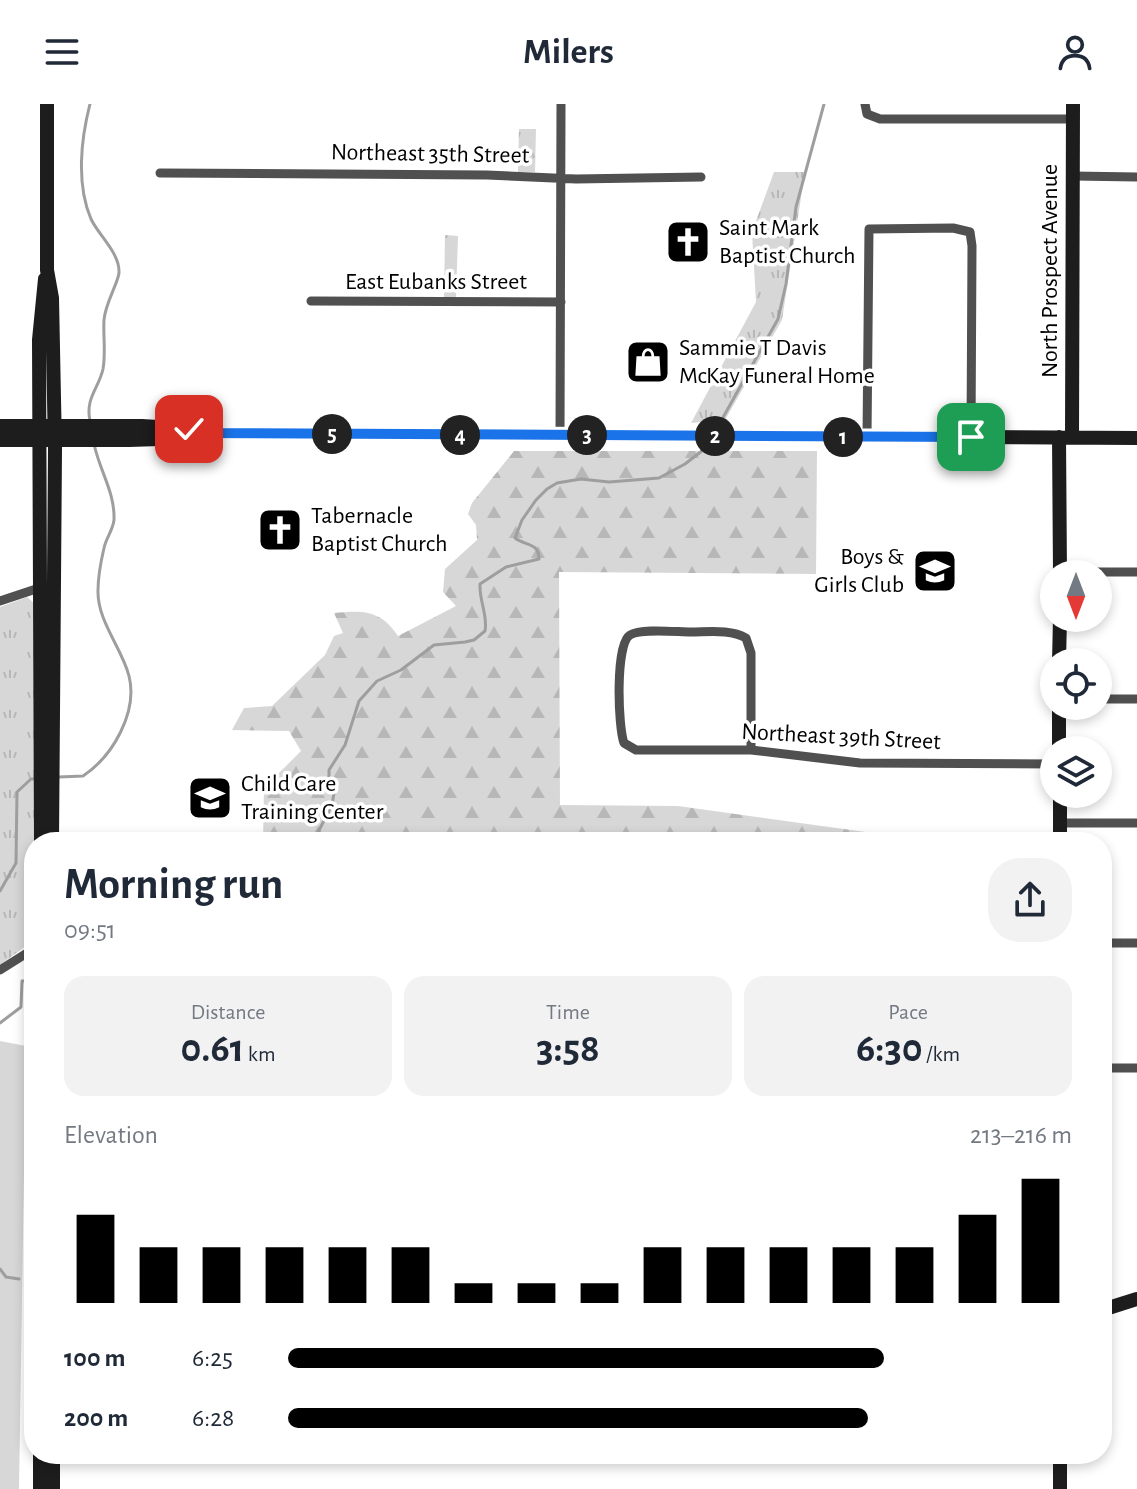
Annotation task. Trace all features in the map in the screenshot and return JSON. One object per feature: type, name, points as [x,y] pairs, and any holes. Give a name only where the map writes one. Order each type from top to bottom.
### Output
[{"type":"main road","points":[[41,832],[48,586],[54,530],[39,357],[42,298],[47,270],[47,104]]},
{"type":"main road","name":"North Prospect Avenue","points":[[1061,560],[1073,112]]},
{"type":"main road","points":[[47,270],[52,298],[47,433],[52,832]]},
{"type":"main road","points":[[0,426],[47,433]]},
{"type":"main road","points":[[0,440],[47,433],[189,429],[199,433],[1137,438]]},
{"type":"main road","points":[[1060,808],[1060,832]]},
{"type":"main road","points":[[1112,1307],[1137,1299]]},
{"type":"main road","points":[[40,1464],[40,1489]]},
{"type":"main road","points":[[53,1464],[53,1489]]},
{"type":"main road","points":[[1060,1464],[1060,1489]]},
{"type":"street","points":[[560,435],[561,104]]},
{"type":"street","points":[[865,107],[872,117],[880,119],[1073,112]]},
{"type":"street","name":"Northeast 35th Street","points":[[160,173],[701,177]]},
{"type":"street","points":[[1073,176],[1137,177]]},
{"type":"street","points":[[867,437],[869,229],[953,228],[970,232],[972,246],[971,437]]},
{"type":"street","name":"East Eubanks Street","points":[[311,301],[561,302]]},
{"type":"street","points":[[1112,572],[1137,572]]},
{"type":"street","points":[[0,601],[48,586]]},
{"type":"street","name":"Northeast 39th Street","points":[[751,750],[751,653],[746,638],[731,633],[661,632],[638,632],[627,637],[621,648],[620,727],[626,746],[636,750],[751,750],[860,763],[1040,764]]},
{"type":"street","points":[[1112,699],[1137,699]]},
{"type":"street","points":[[1060,823],[1137,823]]},
{"type":"street","points":[[1112,943],[1137,943]]},
{"type":"street","points":[[0,970],[24,955]]},
{"type":"street","points":[[1112,1068],[1137,1068]]},
{"type":"green space","points":[[519,129],[536,129],[535,172],[518,172]]},
{"type":"green space","points":[[774,172],[805,172],[782,320],[725,420],[691,423],[756,302],[752,232]]},
{"type":"green space","points":[[445,235],[458,236],[456,297],[444,297]]},
{"type":"green space","points":[[514,451],[817,451],[816,574],[559,572],[560,805],[678,806],[866,832],[263,832],[264,788],[301,751],[289,731],[232,730],[244,708],[272,706],[325,655],[334,636],[343,633],[334,613],[370,614],[385,621],[398,636],[456,606],[443,592],[445,569],[477,540],[476,525],[468,514],[472,503]]},
{"type":"green space","points":[[27,597],[36,605],[35,832],[24,832],[24,947],[0,965],[0,607]]},
{"type":"green space","points":[[0,1041],[24,1046],[24,1173],[19,1489],[0,1489]]},
{"type":"waterway","points":[[90,104],[82,147],[83,191],[91,219],[113,252],[119,273],[105,314],[103,369],[91,399],[90,421]]},
{"type":"waterway","points":[[716,430],[778,319],[796,207],[824,104]]},
{"type":"waterway","points":[[318,832],[332,805],[334,793],[329,782],[329,770],[345,745],[359,701],[377,681],[401,670],[434,645],[474,640],[485,631],[480,584],[506,567],[539,559],[534,547],[515,538],[522,520],[547,489],[557,483],[581,479],[609,482],[659,478],[685,464],[710,441]]},
{"type":"waterway","points":[[59,777],[83,776],[104,757],[121,732],[130,704],[129,676],[101,613],[99,601],[101,564],[114,510],[94,444]]},
{"type":"waterway","points":[[0,891],[16,863],[17,792],[31,779],[36,779]]},
{"type":"waterway","points":[[0,1023],[21,1007],[24,981]]},
{"type":"waterway","points":[[0,1269],[6,1277],[19,1279]]},
{"type":"place","name":"Saint Mark Baptist Church","points":[[688,242]]},
{"type":"place","name":"Sammie T Davis McKay Funeral Home","points":[[648,362]]},
{"type":"place","name":"Tabernacle Baptist Church","points":[[280,530]]},
{"type":"place","name":"Boys & Girls Club","points":[[935,571]]},
{"type":"place","name":"Child Care Training Center","points":[[210,798]]},
{"type":"route","points":[[189,429],[199,433],[971,437]]}]
